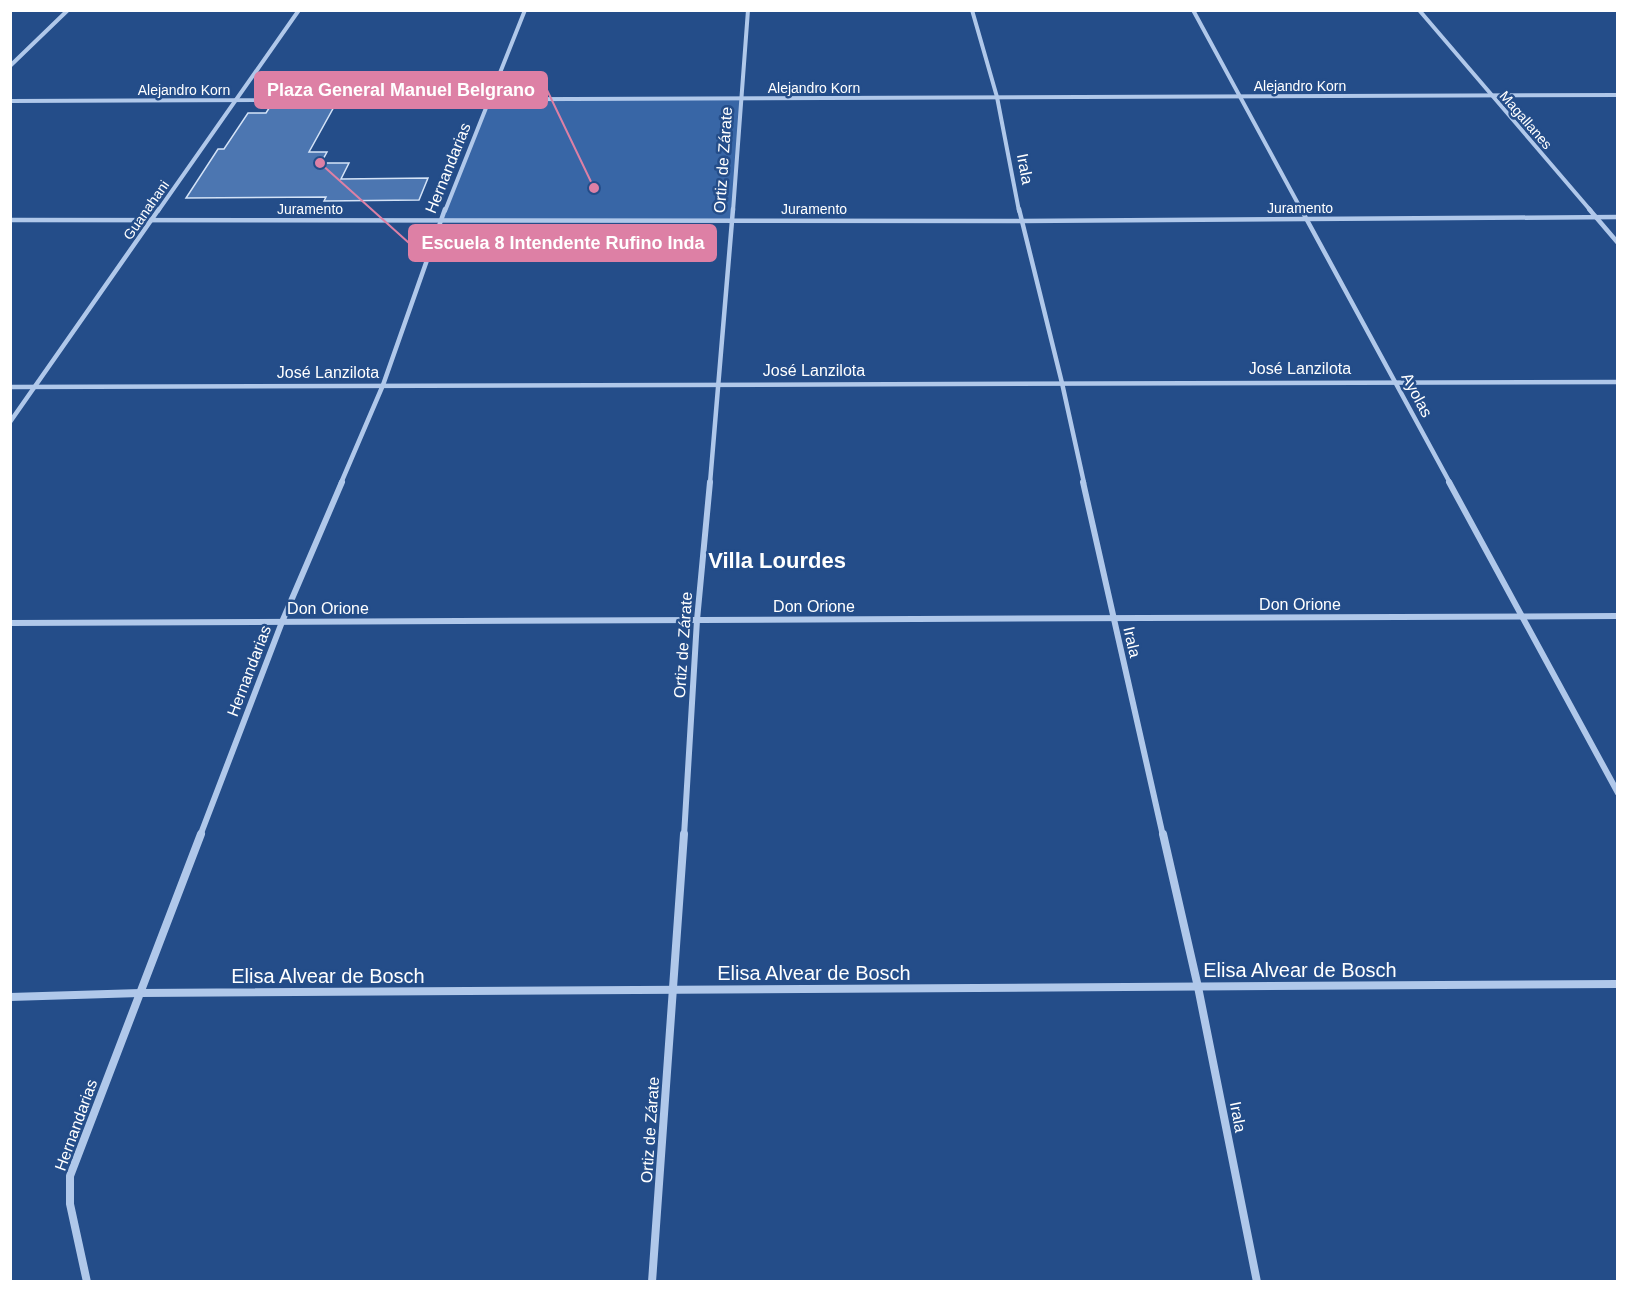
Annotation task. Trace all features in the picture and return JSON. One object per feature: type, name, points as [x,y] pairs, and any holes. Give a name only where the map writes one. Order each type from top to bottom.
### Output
[{"type":"street","points":[[10,66],[68,10]]},
{"type":"street","name":"Guanahani","points":[[10,422],[298,10]]},
{"type":"street","name":"Hernandarias","points":[[87,1281],[70,1204],[70,1176],[282,622],[383,385],[441,220],[525,10]]},
{"type":"street","name":"Ortiz de Zárate","points":[[652,1281],[698,620],[720,384],[748,10]]},
{"type":"street","name":"Irala","points":[[972,10],[997,97],[1021,221],[1062,383],[1113,618],[1198,987],[1257,1281]]},
{"type":"street","name":"Ayolas","points":[[1193,10],[1617,793]]},
{"type":"street","name":"Magallanes","points":[[1419,10],[1617,243]]},
{"type":"street","name":"Alejandro Korn","points":[[10,101],[1617,95]]},
{"type":"street","name":"Juramento","points":[[10,220],[1021,221],[1617,217]]},
{"type":"street","name":"José Lanzilota","points":[[10,387],[1617,381]]},
{"type":"street","name":"Don Orione","points":[[10,623],[1617,616]]},
{"type":"street","name":"Elisa Alvear de Bosch","points":[[10,997],[140,993],[1617,984]]},
{"type":"shaded area","points":[[741,98],[732,219],[441,220],[491,99]]},
{"type":"building","points":[[271,105],[335,105],[309,152],[327,152],[321,163],[349,163],[341,179],[428,178],[419,200],[324,201],[326,197],[186,198],[218,149],[224,149],[248,113],[266,113]]},
{"type":"place","name":"Escuela 8 Intendente Rufino Inda","points":[[320,163]]},
{"type":"place","name":"Plaza General Manuel Belgrano","points":[[594,188]]},
{"type":"district","name":"Villa Lourdes","points":[[777,560]]}]
